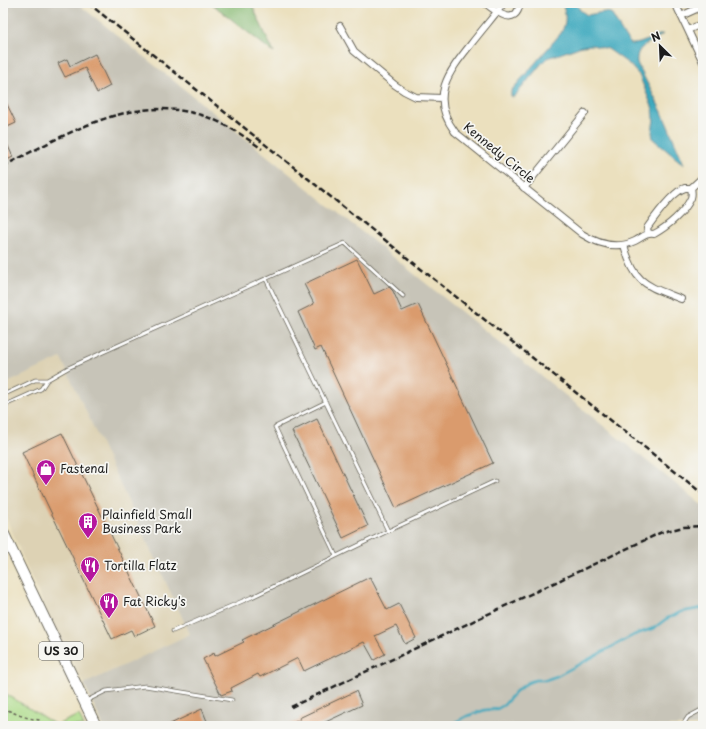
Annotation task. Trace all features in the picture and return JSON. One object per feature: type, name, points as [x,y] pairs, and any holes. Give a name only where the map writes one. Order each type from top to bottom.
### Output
[{"type":"main road","name":"US 30","points":[[3,532],[96,726]]},
{"type":"street","points":[[485,3],[504,16],[514,15],[519,9],[520,3]]},
{"type":"street","name":"Kennedy Circle","points":[[504,3],[454,66],[446,79],[442,98],[446,116],[455,132],[590,239],[605,245],[624,245],[648,234],[654,234],[669,224],[690,200],[692,196],[691,188]]},
{"type":"street","points":[[675,3],[703,62]]},
{"type":"street","points":[[681,16],[703,6]]},
{"type":"street","points":[[688,30],[703,23]]},
{"type":"street","points":[[340,26],[354,51],[404,92],[416,97],[442,98]]},
{"type":"street","points":[[524,188],[585,113]]},
{"type":"street","name":"Kennedy Circle","points":[[648,234],[647,228],[656,214],[670,199],[684,188],[691,188],[703,177]]},
{"type":"street","points":[[624,245],[635,274],[646,284],[681,299]]},
{"type":"lane","points":[[3,406],[40,389],[47,380],[68,368],[345,243],[403,296]]},
{"type":"lane","points":[[266,279],[388,531]]},
{"type":"lane","points":[[3,395],[35,380],[47,380]]},
{"type":"lane","points":[[326,402],[276,427],[336,556]]},
{"type":"lane","points":[[173,631],[252,597],[495,481]]},
{"type":"lane","points":[[84,701],[106,690],[145,686],[232,700]]},
{"type":"lane","points":[[682,726],[688,717],[703,709]]},
{"type":"path","points":[[3,707],[30,719],[39,720],[43,726]]},
{"type":"shaded area","points":[[3,3],[77,3],[703,506],[703,726],[103,726],[84,684],[190,634],[61,358],[3,385]]},
{"type":"shaded area","points":[[61,358],[190,634],[84,684],[30,575],[3,510],[3,385]]},
{"type":"green space","points":[[211,3],[251,3],[274,53]]},
{"type":"green space","points":[[3,692],[56,725],[79,715],[84,726],[3,726]]},
{"type":"water","points":[[562,3],[576,3],[580,10],[587,15],[604,12],[611,13],[625,37],[631,44],[639,43],[663,34],[641,48],[637,57],[637,63],[662,112],[684,164],[653,139],[653,109],[639,75],[629,64],[608,49],[592,45],[582,46],[548,58],[542,63],[515,96],[511,96],[511,91],[561,33],[565,18]]},
{"type":"building","points":[[95,54],[110,86],[97,93],[85,68],[65,77],[58,63],[67,59],[70,66]]},
{"type":"building","points":[[3,96],[16,123],[3,129]]},
{"type":"building","points":[[3,135],[13,157],[3,162]]},
{"type":"building","points":[[357,259],[374,294],[389,287],[393,291],[402,311],[418,304],[493,463],[396,508],[321,347],[315,350],[298,312],[314,304],[304,284]]},
{"type":"building","points":[[317,419],[368,526],[343,538],[292,431]]},
{"type":"building","name":"Plainfield Small Business Park","points":[[62,433],[155,626],[134,636],[131,630],[112,639],[22,452]]},
{"type":"building","points":[[370,577],[387,610],[399,604],[416,638],[405,644],[396,626],[375,636],[385,654],[374,660],[364,642],[304,671],[298,658],[260,677],[258,674],[231,688],[232,691],[221,695],[203,659],[214,653],[215,656],[244,642],[242,640]]},
{"type":"building","points":[[356,691],[362,705],[317,726],[286,726],[300,720],[299,718]]},
{"type":"building","points":[[202,709],[209,726],[166,726]]},
{"type":"waterway","points":[[448,726],[467,716],[485,710],[497,709],[504,705],[515,692],[527,683],[557,676],[634,635],[654,628],[666,619],[681,612],[703,608]]},
{"type":"railway","points":[[88,3],[703,494]]},
{"type":"railway","points":[[3,166],[75,130],[100,120],[125,113],[150,109],[177,110],[204,116],[227,126],[262,149]]},
{"type":"railway","points":[[291,707],[662,532],[684,527],[703,526]]},
{"type":"place","name":"Fastenal","points":[[46,486]]},
{"type":"place","name":"Plainfield Small Business Park","points":[[88,539]]},
{"type":"place","name":"Tortilla Flatz","points":[[90,583]]},
{"type":"place","name":"Fat Ricky's","points":[[109,619]]}]
